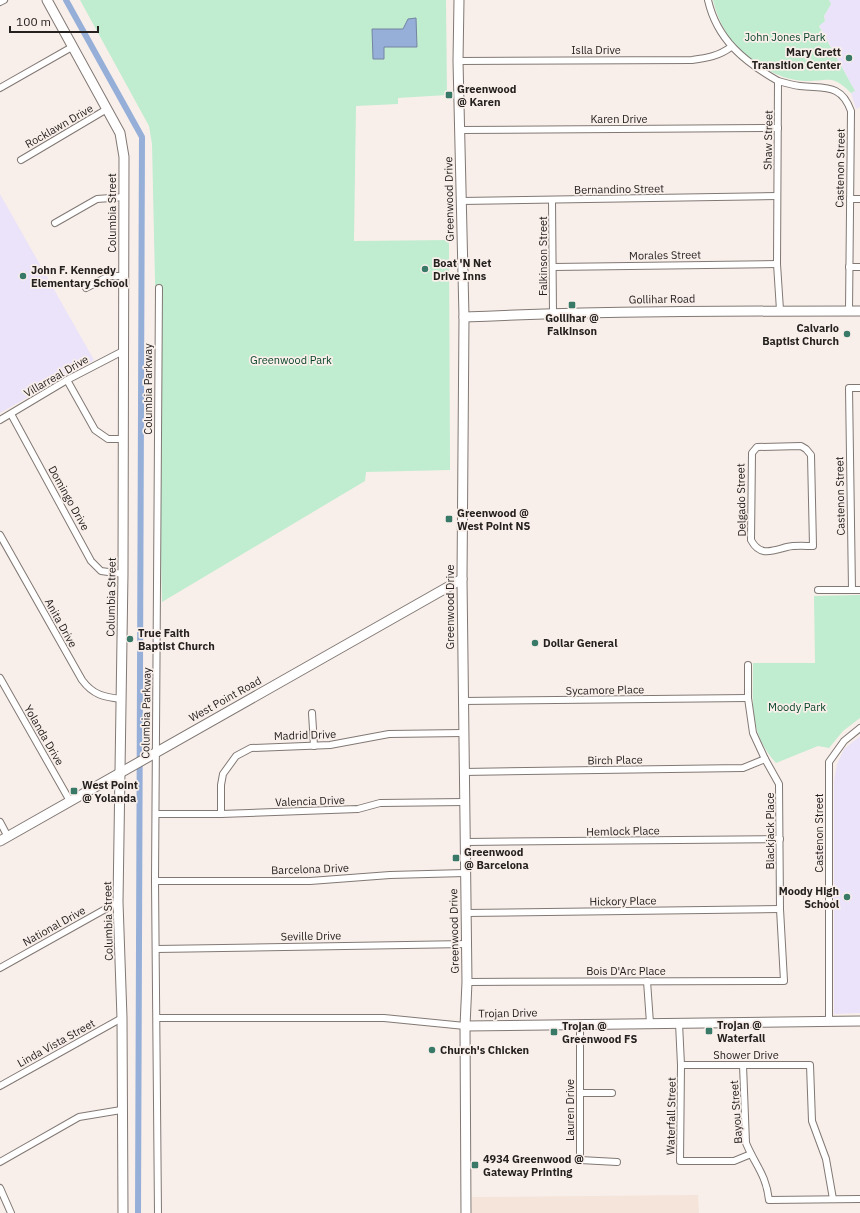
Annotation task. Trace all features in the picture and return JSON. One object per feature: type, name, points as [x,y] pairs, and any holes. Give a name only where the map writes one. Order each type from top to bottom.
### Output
[{"type":"street","points":[[0,2],[4,0]]},
{"type":"street","name":"Columbia Street","points":[[47,0],[120,133],[123,145],[123,770],[118,902],[122,1018],[121,1110],[123,1213]]},
{"type":"street","name":"Greenwood Drive","points":[[459,0],[458,61],[464,317],[462,579],[463,772],[466,842],[465,873],[467,944],[465,1026],[466,1213]]},
{"type":"street","points":[[708,0],[711,13],[731,47],[753,67],[778,82]]},
{"type":"street","points":[[0,88],[72,47]]},
{"type":"street","name":"Islla Drive","points":[[458,61],[692,60],[709,58],[723,53],[731,47]]},
{"type":"street","name":"Shaw Street","points":[[778,82],[777,196],[780,310]]},
{"type":"street","name":"Castenon Street","points":[[778,82],[833,89],[848,101],[851,111],[849,311]]},
{"type":"street","name":"Rocklawn Drive","points":[[21,160],[107,109]]},
{"type":"street","name":"Karen Drive","points":[[460,130],[778,128]]},
{"type":"street","name":"Bernandino Street","points":[[461,201],[777,196]]},
{"type":"street","points":[[55,223],[97,199],[124,197]]},
{"type":"street","points":[[850,199],[860,199]]},
{"type":"street","name":"Falkinson Street","points":[[552,200],[553,313]]},
{"type":"street","name":"Morales Street","points":[[553,267],[778,264]]},
{"type":"street","points":[[849,267],[860,267]]},
{"type":"street","points":[[86,288],[109,276],[124,276]]},
{"type":"street","name":"Columbia Parkway","points":[[158,1213],[155,881],[156,814],[152,754],[159,288]]},
{"type":"street","name":"Gollihar Road","points":[[464,317],[553,313],[780,310],[860,311]]},
{"type":"street","name":"Villarreal Drive","points":[[0,420],[67,380],[123,351]]},
{"type":"street","points":[[67,380],[95,430],[108,439],[124,439]]},
{"type":"street","name":"Castenon Street","points":[[852,590],[849,388],[860,388]]},
{"type":"street","name":"Domingo Drive","points":[[11,414],[91,561],[101,571],[123,574]]},
{"type":"street","name":"Delgado Street","points":[[757,446],[801,446],[806,448],[811,455],[813,546],[788,547],[779,551],[765,551],[755,547],[751,540],[751,459],[752,453],[757,446]]},
{"type":"street","name":"Anita Drive","points":[[0,535],[82,680],[88,688],[100,696],[122,699]]},
{"type":"street","name":"West Point Road","points":[[4,839],[123,770],[462,579]]},
{"type":"street","points":[[818,590],[860,590]]},
{"type":"street","name":"Blackjack Place","points":[[748,665],[748,698],[753,733],[764,759],[780,784],[780,909],[784,981]]},
{"type":"street","name":"Yolanda Drive","points":[[0,678],[70,801]]},
{"type":"street","name":"Sycamore Place","points":[[463,701],[748,698]]},
{"type":"street","points":[[312,713],[314,746]]},
{"type":"street","name":"Castenon Street","points":[[829,1021],[829,762],[844,741],[860,728]]},
{"type":"street","name":"Madrid Drive","points":[[221,814],[221,785],[224,774],[230,763],[242,752],[259,746],[314,746],[345,743],[389,734],[463,733]]},
{"type":"street","name":"Birch Place","points":[[463,772],[743,768],[764,759]]},
{"type":"street","name":"Valencia Drive","points":[[156,814],[221,814],[358,809],[380,803],[464,802]]},
{"type":"street","points":[[0,822],[4,839]]},
{"type":"street","name":"Hemlock Place","points":[[466,842],[780,839]]},
{"type":"street","name":"Barcelona Drive","points":[[155,881],[310,881],[390,875],[465,873]]},
{"type":"street","name":"National Drive","points":[[0,968],[118,902]]},
{"type":"street","name":"Hickory Place","points":[[466,913],[780,909]]},
{"type":"street","name":"Seville Drive","points":[[156,949],[467,944]]},
{"type":"street","points":[[647,981],[650,1023]]},
{"type":"street","name":"Bois D'Arc Place","points":[[467,982],[784,981]]},
{"type":"street","name":"Linda Vista Street","points":[[0,1086],[122,1018]]},
{"type":"street","name":"Trojan Drive","points":[[157,1018],[384,1018],[465,1026],[860,1021]]},
{"type":"street","name":"Waterfall Street","points":[[679,1023],[682,1065],[680,1161],[734,1161],[751,1154]]},
{"type":"street","name":"Lauren Drive","points":[[580,1024],[580,1160],[617,1162]]},
{"type":"street","name":"Shower Drive","points":[[682,1065],[810,1066],[812,1121],[826,1159],[833,1199]]},
{"type":"street","name":"Bayou Street","points":[[743,1065],[746,1143],[763,1174],[767,1185],[769,1200],[833,1199]]},
{"type":"street","points":[[581,1093],[612,1093]]},
{"type":"street","points":[[0,1162],[79,1117],[121,1110]]},
{"type":"street","points":[[0,1188],[11,1213]]},
{"type":"street","points":[[833,1199],[860,1199]]},
{"type":"shaded area","name":"Mary Grett Transition Center","points":[[829,0],[860,0],[860,107],[856,109],[851,93],[855,91],[819,25],[825,21],[824,16],[831,4]]},
{"type":"shaded area","name":"John F. Kennedy Elementary School","points":[[0,194],[94,360],[0,413]]},
{"type":"shaded area","name":"Moody High School","points":[[860,736],[860,1013],[834,1014],[834,781],[837,764],[844,749]]},
{"type":"shaded area","points":[[698,1195],[699,1213],[472,1213],[472,1197]]},
{"type":"green space","name":"Greenwood Park","points":[[80,0],[446,0],[447,95],[398,98],[398,104],[356,106],[354,241],[449,240],[450,470],[366,472],[365,481],[162,602],[152,144],[149,126]]},
{"type":"green space","name":"John Jones Park","points":[[713,0],[829,0],[831,4],[824,16],[825,21],[819,26],[855,91],[851,93],[839,83],[830,80],[807,81],[784,77],[751,59],[727,34],[718,17]]},
{"type":"green space","name":"Moody Park","points":[[860,595],[860,718],[843,731],[829,748],[818,746],[776,763],[767,752],[756,728],[753,703],[753,663],[815,663],[814,596]]},
{"type":"water","points":[[416,18],[417,47],[384,47],[384,59],[373,59],[372,29],[403,29],[408,19]]},
{"type":"waterway","points":[[66,0],[142,137],[138,1213]]},
{"type":"place","name":"Mary Grett Transition Center","points":[[849,58]]},
{"type":"place","name":"Greenwood @ Karen","points":[[449,95]]},
{"type":"place","name":"Boat 'N Net Drive Inns","points":[[425,269]]},
{"type":"place","name":"John F. Kennedy Elementary School","points":[[23,276]]},
{"type":"place","name":"Gollihar @ Falkinson","points":[[572,305]]},
{"type":"place","name":"Calvario Baptist Church","points":[[847,334]]},
{"type":"place","name":"Greenwood @ West Point NS","points":[[449,519]]},
{"type":"place","name":"True Faith Baptist Church","points":[[130,639]]},
{"type":"place","name":"Dollar General","points":[[535,643]]},
{"type":"place","name":"West Point @ Yolanda","points":[[74,791]]},
{"type":"place","name":"Greenwood @ Barcelona","points":[[456,858]]},
{"type":"place","name":"Moody High School","points":[[847,897]]},
{"type":"place","name":"Trojan @ Waterfall","points":[[709,1031]]},
{"type":"place","name":"Trojan @ Greenwood FS","points":[[554,1032]]},
{"type":"place","name":"Church's Chicken","points":[[432,1050]]},
{"type":"place","name":"4934 Greenwood @ Gateway Printing","points":[[475,1165]]}]
